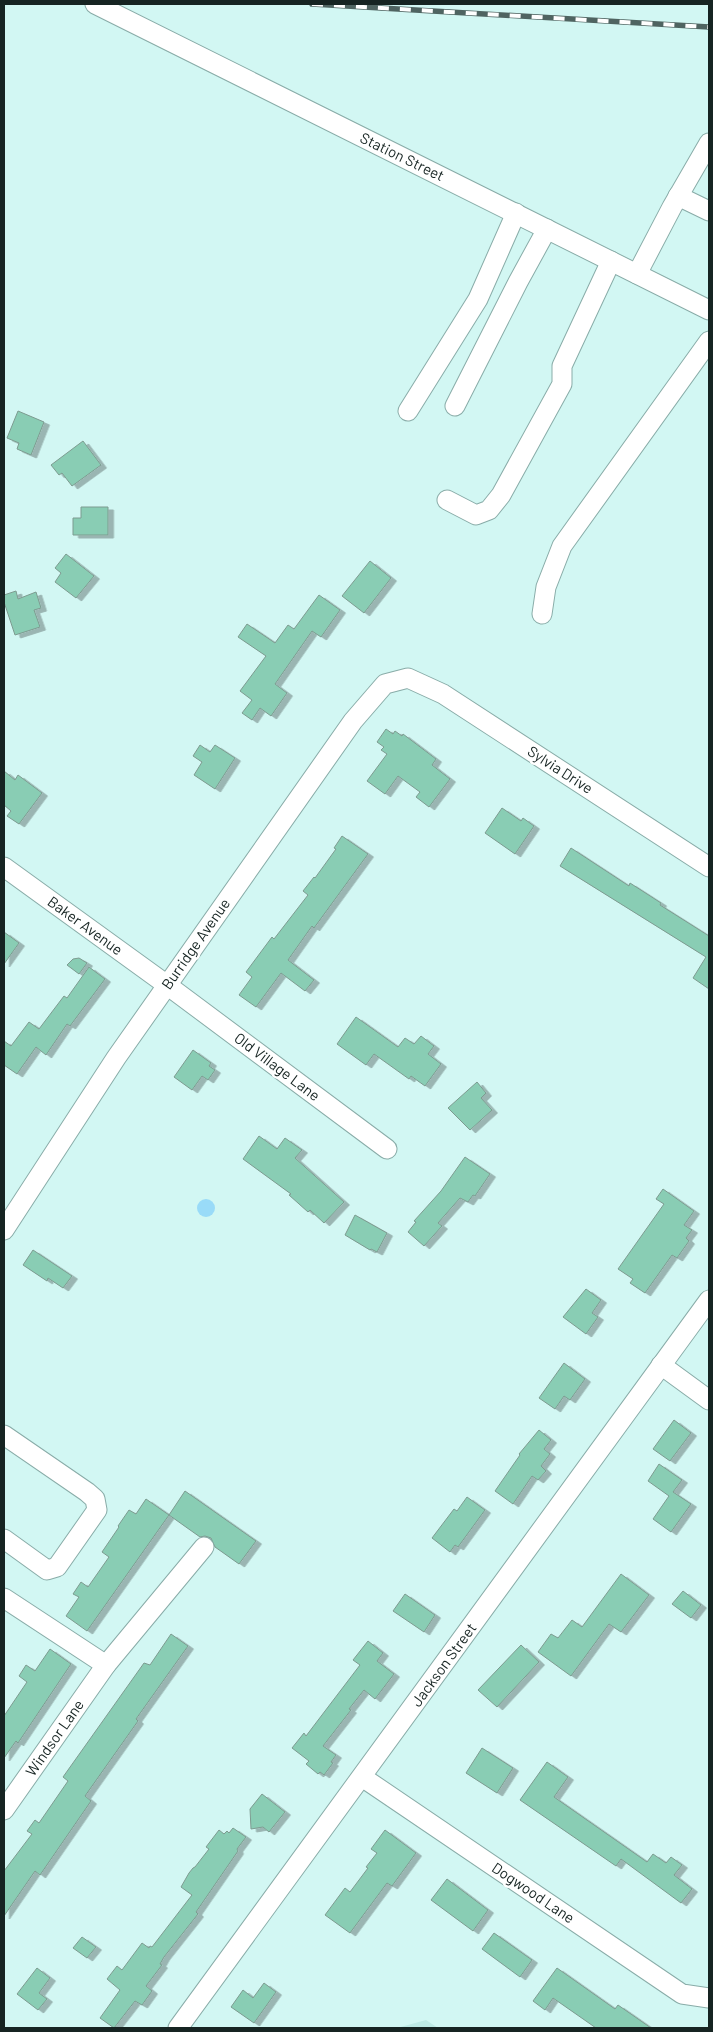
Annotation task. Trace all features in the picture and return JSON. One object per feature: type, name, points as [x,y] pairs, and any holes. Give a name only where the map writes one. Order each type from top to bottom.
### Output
[{"type":"street","name":"Station Street","points":[[95,4],[637,274],[708,307]]},
{"type":"street","points":[[637,274],[678,196],[709,143]]},
{"type":"street","points":[[678,196],[709,211]]},
{"type":"street","points":[[408,411],[478,299],[516,214]]},
{"type":"street","points":[[455,406],[547,229]]},
{"type":"street","points":[[447,500],[476,515],[490,510],[501,495],[562,384],[562,366],[611,261]]},
{"type":"street","points":[[542,614],[546,587],[562,546],[709,341]]},
{"type":"street","name":"Sylvia Drive","points":[[408,678],[443,694],[709,867]]},
{"type":"street","name":"Burridge Avenue","points":[[4,1230],[116,1058],[353,721],[385,684],[408,678]]},
{"type":"street","name":"Baker Avenue","points":[[4,867],[167,985]]},
{"type":"street","name":"Old Village Lane","points":[[167,985],[387,1149]]},
{"type":"street","name":"Jackson Street","points":[[178,2028],[709,1300]]},
{"type":"street","points":[[661,1366],[709,1400]]},
{"type":"street","points":[[4,1435],[87,1492],[95,1499],[97,1510],[57,1567],[48,1570],[4,1539]]},
{"type":"street","name":"Windsor Lane","points":[[4,1810],[106,1665],[204,1547]]},
{"type":"street","points":[[4,1598],[106,1665]]},
{"type":"street","name":"Dogwood Lane","points":[[362,1777],[682,1994],[709,1998]]},
{"type":"shaded area","points":[[206,1199],[212,1202],[215,1208],[212,1214],[206,1217],[200,1214],[197,1208],[200,1202]]},
{"type":"shaded area","points":[[426,2020],[438,2028],[397,2028]]},
{"type":"building","points":[[18,411],[44,422],[31,455],[17,449],[19,443],[7,438]]},
{"type":"building","points":[[83,441],[101,465],[72,486],[62,473],[59,475],[51,465]]},
{"type":"building","points":[[81,507],[108,507],[108,535],[73,535],[73,518],[81,518]]},
{"type":"building","points":[[66,554],[94,576],[76,598],[55,582],[61,573],[55,568]]},
{"type":"building","points":[[370,561],[391,578],[364,613],[342,596]]},
{"type":"building","points":[[16,591],[18,599],[36,592],[41,608],[34,610],[40,627],[15,635],[4,602],[4,595]]},
{"type":"building","points":[[319,595],[340,610],[321,637],[312,631],[275,684],[287,693],[271,716],[260,708],[252,720],[242,713],[252,700],[240,691],[266,656],[238,637],[247,624],[275,643],[288,625],[294,629]]},
{"type":"building","points":[[386,729],[393,734],[395,731],[402,736],[403,734],[436,759],[432,765],[450,779],[429,807],[416,797],[420,792],[398,776],[385,794],[367,781],[387,754],[381,750],[384,747],[377,742]]},
{"type":"building","points":[[200,745],[210,752],[215,745],[235,758],[215,789],[194,775],[202,762],[193,756]]},
{"type":"building","points":[[4,771],[15,780],[18,775],[42,793],[19,824],[7,816],[11,811],[4,805]]},
{"type":"building","points":[[502,808],[521,821],[523,818],[534,826],[515,854],[485,833]]},
{"type":"building","points":[[342,836],[368,854],[288,960],[314,980],[305,991],[281,973],[256,1007],[239,995],[252,977],[246,972],[272,937],[274,939],[308,895],[303,891],[336,849],[334,848]]},
{"type":"building","points":[[571,848],[629,886],[630,883],[661,903],[660,905],[709,936],[709,989],[693,978],[706,957],[560,866]]},
{"type":"building","points":[[4,932],[19,943],[4,964]]},
{"type":"building","points":[[79,958],[87,963],[79,974],[67,965],[73,959]]},
{"type":"building","points":[[89,967],[105,979],[70,1026],[67,1024],[46,1055],[36,1047],[17,1074],[4,1065],[4,1041],[11,1046],[29,1022],[39,1029],[64,996],[67,998]]},
{"type":"building","points":[[356,1017],[398,1047],[405,1038],[414,1044],[421,1036],[434,1046],[428,1054],[441,1064],[425,1086],[411,1076],[409,1079],[374,1054],[366,1065],[337,1044]]},
{"type":"building","points":[[193,1050],[211,1063],[209,1066],[215,1070],[208,1080],[202,1076],[192,1090],[174,1077]]},
{"type":"building","points":[[477,1082],[486,1093],[481,1098],[492,1110],[470,1130],[448,1108]]},
{"type":"building","points":[[259,1136],[277,1149],[285,1138],[302,1150],[295,1158],[344,1202],[324,1223],[310,1210],[308,1212],[289,1195],[291,1194],[243,1159]]},
{"type":"building","points":[[465,1157],[490,1174],[475,1196],[473,1195],[468,1202],[460,1198],[438,1223],[442,1226],[424,1246],[408,1232],[416,1222],[414,1221],[441,1191]]},
{"type":"building","points":[[663,1189],[694,1211],[684,1225],[692,1230],[686,1238],[689,1241],[677,1258],[672,1255],[645,1293],[630,1283],[633,1279],[618,1269],[664,1204],[656,1199]]},
{"type":"building","points":[[355,1215],[387,1233],[377,1252],[370,1250],[345,1235]]},
{"type":"building","points":[[33,1250],[72,1276],[63,1288],[48,1278],[47,1281],[23,1265]]},
{"type":"building","points":[[586,1289],[601,1300],[592,1313],[598,1317],[586,1334],[563,1317]]},
{"type":"building","points":[[564,1363],[585,1379],[570,1400],[564,1396],[555,1409],[539,1398]]},
{"type":"building","points":[[674,1420],[691,1433],[670,1461],[653,1449]]},
{"type":"building","points":[[539,1430],[551,1440],[544,1449],[550,1454],[541,1466],[546,1471],[538,1480],[532,1476],[513,1504],[495,1491],[519,1454]]},
{"type":"building","points":[[659,1464],[682,1480],[673,1492],[691,1504],[671,1532],[653,1519],[669,1496],[648,1481]]},
{"type":"building","points":[[185,1491],[256,1541],[239,1564],[215,1547],[211,1538],[200,1537],[169,1515]]},
{"type":"building","points":[[467,1497],[485,1510],[458,1547],[455,1545],[450,1552],[432,1538],[454,1509],[457,1511]]},
{"type":"building","points":[[146,1499],[169,1515],[87,1631],[66,1616],[79,1597],[73,1594],[81,1582],[88,1587],[109,1557],[102,1552],[118,1526],[129,1510],[136,1514]]},
{"type":"building","points":[[621,1574],[649,1595],[621,1632],[609,1624],[571,1676],[538,1652],[551,1634],[558,1638],[572,1620],[582,1627]]},
{"type":"building","points":[[683,1591],[701,1605],[691,1618],[672,1604]]},
{"type":"building","points":[[405,1594],[435,1615],[424,1632],[393,1611]]},
{"type":"building","points":[[171,1634],[188,1646],[136,1719],[138,1721],[85,1796],[91,1801],[40,1875],[35,1871],[4,1916],[4,1871],[32,1834],[27,1831],[35,1820],[39,1823],[68,1781],[63,1777],[144,1663],[150,1665]]},
{"type":"building","points":[[368,1641],[383,1653],[377,1661],[394,1674],[375,1699],[364,1690],[349,1709],[351,1710],[323,1746],[336,1755],[331,1762],[333,1763],[324,1775],[320,1772],[318,1774],[306,1764],[309,1761],[292,1748],[304,1733],[306,1736],[360,1665],[353,1660]]},
{"type":"building","points":[[521,1645],[539,1662],[497,1707],[478,1690]]},
{"type":"building","points":[[50,1649],[71,1664],[18,1743],[16,1741],[4,1758],[4,1716],[27,1682],[19,1676],[26,1665],[35,1671]]},
{"type":"building","points":[[482,1748],[513,1768],[497,1793],[466,1773]]},
{"type":"building","points":[[547,1762],[568,1777],[554,1797],[647,1862],[653,1854],[666,1863],[671,1857],[682,1865],[674,1875],[692,1889],[681,1903],[621,1859],[616,1866],[520,1800]]},
{"type":"building","points":[[262,1794],[285,1812],[269,1832],[263,1827],[251,1829],[250,1809]]},
{"type":"building","points":[[233,1828],[246,1837],[237,1849],[238,1851],[196,1912],[198,1914],[164,1957],[160,1964],[162,1965],[146,1986],[152,1991],[142,2005],[135,2001],[114,2028],[100,2018],[120,1990],[107,1979],[117,1966],[122,1970],[142,1943],[149,1948],[150,1946],[152,1947],[192,1895],[181,1887],[189,1873],[209,1849],[206,1847],[219,1830],[224,1834],[227,1831],[229,1833]]},
{"type":"building","points":[[385,1830],[416,1853],[392,1886],[387,1883],[350,1933],[325,1915],[345,1888],[350,1892],[368,1868],[366,1867],[377,1853],[371,1849]]},
{"type":"building","points":[[447,1879],[488,1910],[473,1931],[431,1900]]},
{"type":"building","points":[[494,1933],[532,1960],[520,1977],[482,1949]]},
{"type":"building","points":[[82,1937],[96,1947],[87,1958],[73,1948]]},
{"type":"building","points":[[37,1968],[50,1978],[39,1993],[47,1999],[38,2010],[17,1994]]},
{"type":"building","points":[[557,1968],[615,2009],[618,2005],[651,2028],[596,2028],[553,1998],[545,2010],[533,2001]]},
{"type":"building","points":[[264,1983],[276,1992],[254,2023],[231,2007],[243,1990],[253,1998]]},
{"type":"railway","points":[[312,4],[709,27]]}]
